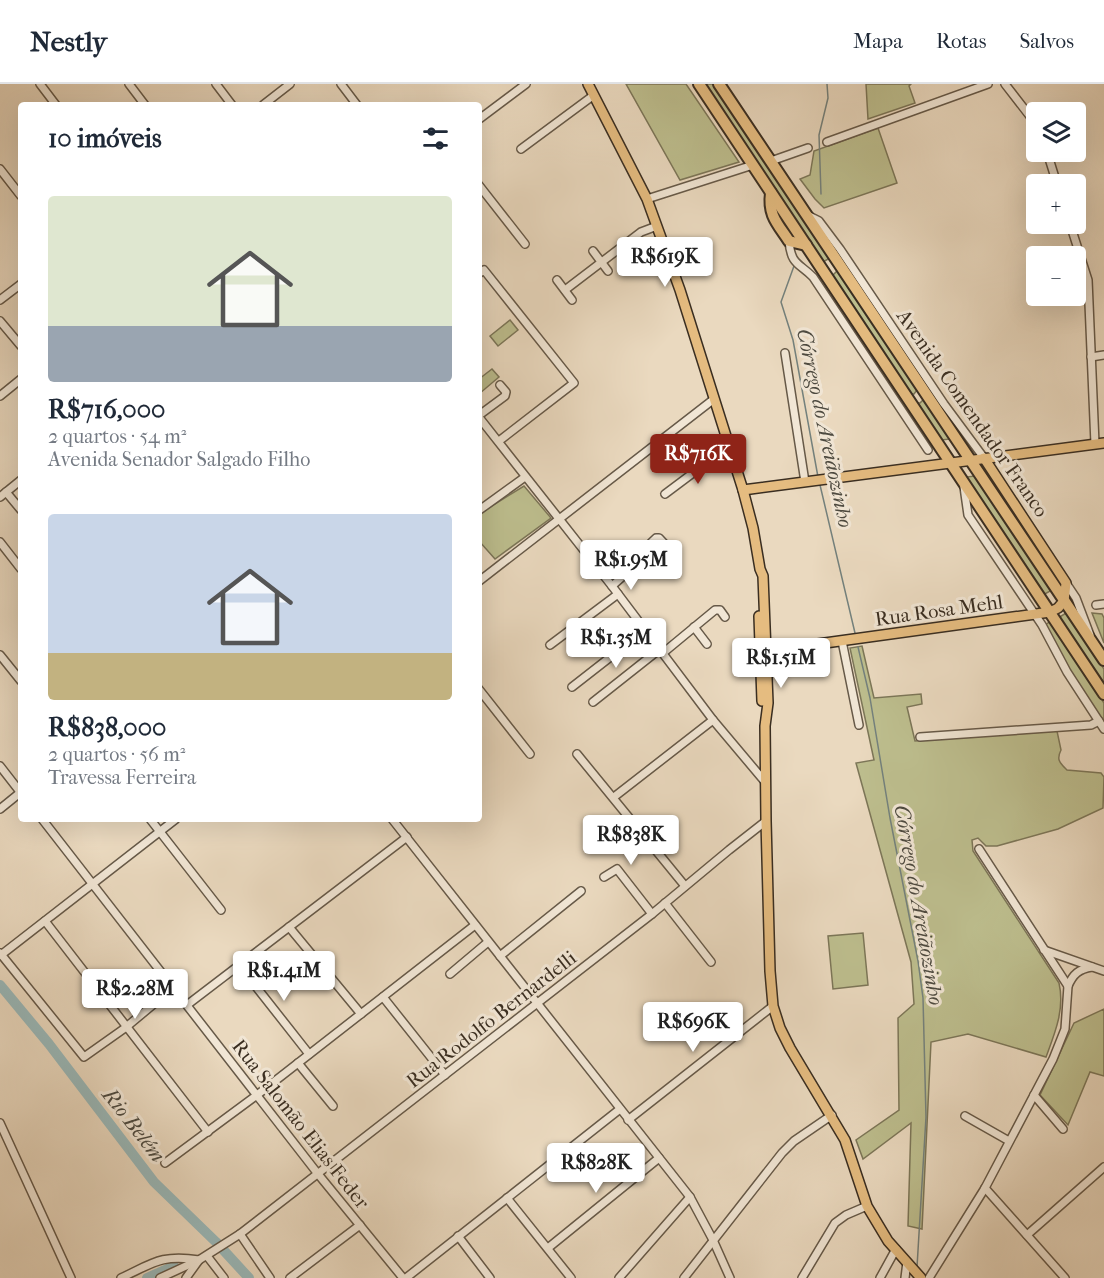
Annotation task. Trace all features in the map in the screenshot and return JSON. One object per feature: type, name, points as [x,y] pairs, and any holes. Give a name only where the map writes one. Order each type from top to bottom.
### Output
[{"type":"highway","points":[[699,84],[1104,694]]},
{"type":"highway","name":"Avenida Comendador Franco","points":[[719,84],[1104,660]]},
{"type":"highway","points":[[771,193],[769,206],[771,214],[789,242],[806,245]]},
{"type":"highway","points":[[824,273],[828,264],[834,262],[840,264]]},
{"type":"highway","points":[[907,397],[910,400],[916,399],[924,390]]},
{"type":"main road","points":[[588,84],[647,199],[680,290],[743,490],[763,576],[763,650],[768,703],[765,726],[766,821],[773,1006],[790,1048],[832,1115],[850,1152],[867,1206],[888,1241],[915,1271]]},
{"type":"main road","points":[[743,490],[1100,443]]},
{"type":"main road","name":"Avenida Comendador Franco","points":[[984,458],[1066,583]]},
{"type":"main road","points":[[1064,601],[1066,583]]},
{"type":"main road","name":"Rua Rosa Mehl","points":[[763,650],[1035,616],[1058,608],[1064,601]]},
{"type":"street","points":[[40,84],[54,102]]},
{"type":"street","points":[[129,84],[143,102]]},
{"type":"street","points":[[216,84],[230,102]]},
{"type":"street","points":[[267,102],[290,84]]},
{"type":"street","points":[[341,84],[355,102]]},
{"type":"street","points":[[482,117],[526,84]]},
{"type":"street","points":[[827,142],[988,84]]},
{"type":"street","points":[[1005,84],[1026,111]]},
{"type":"street","points":[[520,149],[594,94]]},
{"type":"street","points":[[771,161],[808,148]]},
{"type":"street","points":[[647,199],[753,165]]},
{"type":"street","points":[[0,169],[18,192]]},
{"type":"street","points":[[482,189],[525,244]]},
{"type":"street","name":"Avenida Comendador Franco","points":[[808,215],[819,221],[840,249],[944,404],[984,458]]},
{"type":"street","points":[[565,290],[641,232],[657,226]]},
{"type":"street","points":[[1073,234],[1088,280],[1091,357],[1100,443]]},
{"type":"street","points":[[789,242],[795,264],[813,277],[928,450]]},
{"type":"street","points":[[593,251],[608,271]]},
{"type":"street","points":[[482,273],[574,383],[499,441]]},
{"type":"street","points":[[556,279],[572,300]]},
{"type":"street","points":[[0,300],[18,286]]},
{"type":"street","points":[[0,321],[18,342]]},
{"type":"street","points":[[785,353],[814,481]]},
{"type":"street","points":[[1091,357],[1104,355]]},
{"type":"street","points":[[0,396],[18,381]]},
{"type":"street","points":[[482,413],[505,396],[506,392],[500,385]]},
{"type":"street","points":[[482,579],[714,399]]},
{"type":"street","points":[[482,421],[612,586],[713,720],[766,783]]},
{"type":"street","points":[[665,494],[729,446]]},
{"type":"street","points":[[482,508],[525,477]]},
{"type":"street","points":[[963,481],[968,514],[1047,634],[1067,672],[1104,729]]},
{"type":"street","points":[[18,482],[3,494],[18,507]]},
{"type":"street","points":[[612,586],[630,570],[633,560],[656,538],[659,538],[674,554]]},
{"type":"street","points":[[0,542],[18,564]]},
{"type":"street","name":"Avenida Comendador Franco","points":[[1066,583],[1076,598],[1093,643]]},
{"type":"street","points":[[550,645],[618,594]]},
{"type":"street","points":[[593,702],[717,610],[725,617]]},
{"type":"street","points":[[694,627],[707,644]]},
{"type":"street","points":[[572,687],[645,630]]},
{"type":"street","points":[[842,641],[859,724]]},
{"type":"street","points":[[0,655],[18,677]]},
{"type":"street","points":[[482,693],[530,754]]},
{"type":"street","points":[[614,797],[713,720]]},
{"type":"street","points":[[920,737],[1091,725],[1099,721]]},
{"type":"street","points":[[577,754],[686,886]]},
{"type":"street","points":[[0,766],[18,788]]},
{"type":"street","points":[[0,809],[18,794]]},
{"type":"street","name":"Rua Rodolfo Bernardelli","points":[[160,1278],[199,1260],[237,1237],[652,914],[766,821]]},
{"type":"street","name":"Rua Salomão Elias Feder","points":[[44,822],[318,1174],[404,1278]]},
{"type":"street","points":[[152,822],[220,910]]},
{"type":"street","points":[[172,822],[1,954],[84,1057],[125,1028],[173,988]]},
{"type":"street","points":[[394,822],[690,1197],[730,1278]]},
{"type":"street","points":[[187,1005],[407,837]]},
{"type":"street","points":[[979,849],[1068,986]]},
{"type":"street","points":[[604,877],[617,869],[652,914]]},
{"type":"street","points":[[500,956],[581,891]]},
{"type":"street","points":[[665,903],[711,962]]},
{"type":"street","points":[[45,921],[125,1028],[208,1132]]},
{"type":"street","points":[[165,1163],[257,1095],[475,925]]},
{"type":"street","points":[[290,927],[361,1014]]},
{"type":"street","points":[[450,974],[488,942]]},
{"type":"street","points":[[1044,949],[1104,971]]},
{"type":"street","points":[[240,965],[309,1054]]},
{"type":"street","points":[[929,1278],[985,1188],[1053,1059],[1065,1029],[1068,986],[1072,976],[1082,969],[1093,967]]},
{"type":"street","points":[[383,997],[445,1075]]},
{"type":"street","points":[[628,1120],[773,1006]]},
{"type":"street","points":[[298,1063],[333,1106]]},
{"type":"street","points":[[1034,1095],[1063,1129]]},
{"type":"street","points":[[404,1278],[620,1109]]},
{"type":"street","points":[[684,1278],[782,1154],[794,1141],[832,1115]]},
{"type":"street","points":[[965,1116],[1009,1141]]},
{"type":"street","points":[[1,1127],[70,1278]]},
{"type":"street","points":[[548,1248],[658,1158]]},
{"type":"street","points":[[1027,1235],[1103,1170]]},
{"type":"street","points":[[985,1188],[1065,1278]]},
{"type":"street","points":[[619,1278],[690,1197]]},
{"type":"street","points":[[507,1198],[571,1278]]},
{"type":"street","points":[[802,1278],[835,1222],[867,1206]]},
{"type":"street","points":[[290,1278],[360,1225]]},
{"type":"street","points":[[458,1236],[490,1278]]},
{"type":"street","points":[[237,1237],[270,1278]]},
{"type":"street","points":[[880,1278],[896,1250]]},
{"type":"street","points":[[210,1254],[224,1278]]},
{"type":"street","points":[[121,1278],[166,1258],[199,1260],[186,1278]]},
{"type":"street","points":[[905,1278],[915,1271]]},
{"type":"green space","points":[[626,84],[686,84],[739,162],[680,180]]},
{"type":"green space","points":[[703,84],[714,84],[831,259],[823,262]]},
{"type":"green space","points":[[866,84],[911,84],[909,86],[915,103],[868,119]]},
{"type":"green space","points":[[878,128],[897,183],[824,208],[800,179],[810,175],[814,151]]},
{"type":"green space","points":[[837,271],[917,390],[914,394],[911,394],[832,276]]},
{"type":"green space","points":[[510,320],[518,330],[498,346],[490,336]]},
{"type":"green space","points":[[492,369],[499,377],[482,391],[482,377]]},
{"type":"green space","points":[[924,399],[951,439],[941,440],[915,403],[920,403]]},
{"type":"green space","points":[[975,476],[1052,590],[1043,595],[966,477]]},
{"type":"green space","points":[[524,486],[551,518],[495,559],[482,544],[482,512]]},
{"type":"green space","points":[[1066,613],[1104,669],[1104,686],[1058,618]]},
{"type":"green space","points":[[1092,613],[1102,614],[1104,618],[1104,643]]},
{"type":"green space","points":[[1051,621],[1104,703],[1104,728],[1045,625]]},
{"type":"green space","points":[[862,646],[874,698],[921,694],[922,704],[907,707],[915,741],[1057,731],[1061,750],[1059,759],[1067,770],[1101,773],[1104,777],[1103,808],[1058,829],[997,846],[986,846],[978,838],[972,840],[973,851],[1059,983],[1060,1012],[1046,1057],[968,1034],[931,1042],[922,1229],[908,1226],[911,1123],[863,1159],[856,1140],[899,1110],[898,1018],[914,1004],[911,962],[856,763],[874,760],[850,648]]},
{"type":"green space","points":[[863,933],[868,985],[833,989],[828,936]]},
{"type":"green space","points":[[1104,1009],[1104,1076],[1090,1072],[1068,1125],[1040,1095],[1074,1023]]},
{"type":"waterway","name":"Córrego do Areiãozinho","points":[[821,194],[819,135],[828,98],[827,84]]},
{"type":"waterway","name":"Córrego do Areiãozinho","points":[[794,266],[781,302],[793,340],[818,477]]},
{"type":"waterway","name":"Córrego do Areiãozinho","points":[[820,485],[855,633]]},
{"type":"waterway","name":"Córrego do Areiãozinho","points":[[858,647],[870,698],[923,998],[926,1117],[917,1267]]},
{"type":"waterway","name":"Rio Belém","points":[[0,985],[49,1044],[154,1182],[216,1242],[249,1278]]},
{"type":"waterway","points":[[147,1278],[174,1266]]}]
